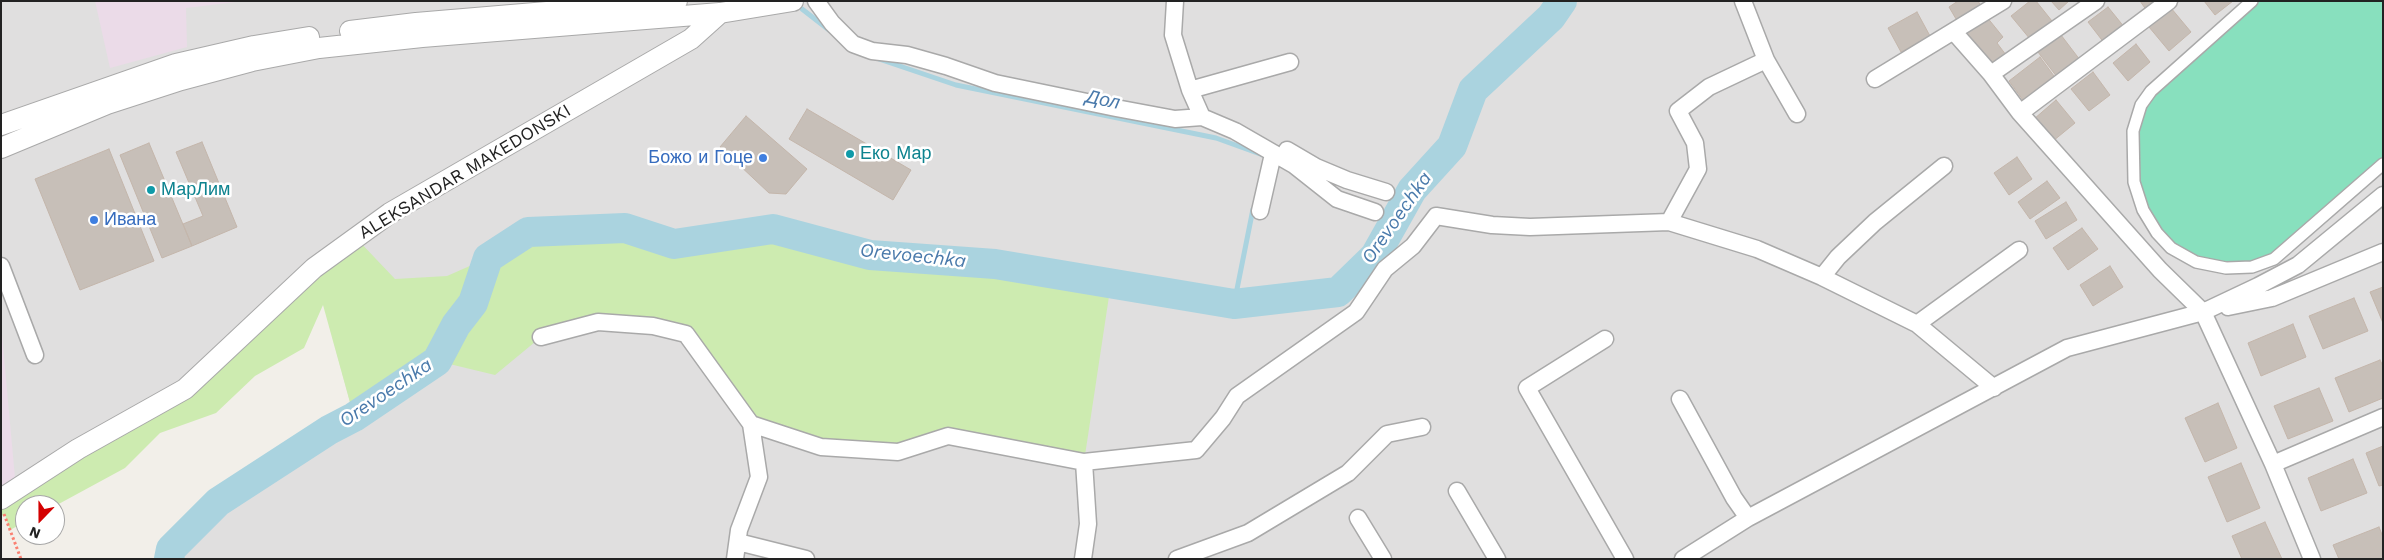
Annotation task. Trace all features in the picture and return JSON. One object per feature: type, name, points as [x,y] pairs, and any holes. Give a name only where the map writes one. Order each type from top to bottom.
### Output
[{"type":"street","points":[[1,125],[176,64],[254,46],[416,23],[677,1]]},
{"type":"street","points":[[1,148],[107,104],[181,80],[252,61],[319,48],[793,1]]},
{"type":"street","points":[[816,1],[832,23],[853,44],[872,51],[915,58],[995,83],[1175,119],[1202,118],[1282,147],[1316,166],[1347,180],[1386,192]]},
{"type":"street","points":[[1175,1],[1173,35],[1190,90],[1202,118]]},
{"type":"street","points":[[1743,1],[1766,60],[1797,114]]},
{"type":"street","points":[[1875,79],[2003,1]]},
{"type":"street","points":[[1991,74],[2096,1]]},
{"type":"street","points":[[2020,114],[2169,1]]},
{"type":"street","points":[[2252,1],[2151,91],[2141,105],[2133,131],[2134,182],[2143,210],[2157,233],[2171,248],[2196,262],[2226,268],[2252,267],[2274,259],[2383,164]]},
{"type":"street","name":"ALEKSANDAR MAKEDONSKI","points":[[2,504],[78,449],[184,389],[314,268],[390,213],[691,39],[719,7]]},
{"type":"street","points":[[1954,32],[1991,74],[2020,114],[2160,270],[2203,312],[2273,464],[2312,559]]},
{"type":"street","points":[[1669,222],[1698,169],[1695,143],[1678,111],[1709,87],[1766,60]]},
{"type":"street","points":[[1190,90],[1290,62]]},
{"type":"street","points":[[1235,131],[1294,165],[1337,199],[1376,212]]},
{"type":"street","points":[[1260,211],[1273,154]]},
{"type":"street","points":[[1822,277],[1838,257],[1875,222],[1944,166]]},
{"type":"street","points":[[2203,312],[2298,265],[2383,194]]},
{"type":"street","points":[[751,424],[821,447],[898,452],[948,436],[1084,462],[1196,450],[1223,418],[1237,396],[1356,312],[1385,269],[1413,246],[1436,216],[1492,225],[1530,227],[1669,222],[1757,249],[1822,277],[1917,324],[1994,388]]},
{"type":"street","points":[[2317,222],[2331,239]]},
{"type":"street","points":[[1917,324],[2018,250]]},
{"type":"street","points":[[1683,559],[1748,518],[2066,348],[2203,312],[2272,298],[2383,252]]},
{"type":"street","points":[[1,266],[35,355]]},
{"type":"street","points":[[541,337],[598,322],[653,326],[686,334],[751,424],[759,477],[739,530],[735,559]]},
{"type":"street","points":[[1605,339],[1527,388],[1625,559]]},
{"type":"street","points":[[1680,399],[1734,498],[1748,518]]},
{"type":"street","points":[[2273,464],[2383,417]]},
{"type":"street","points":[[1177,559],[1248,534],[1348,474],[1388,434],[1422,427]]},
{"type":"street","points":[[1083,559],[1088,524],[1084,462]]},
{"type":"street","points":[[1457,491],[1497,559]]},
{"type":"street","points":[[1358,518],[1383,559]]},
{"type":"street","points":[[738,542],[806,559]]},
{"type":"path","points":[[2,504],[21,559]]},
{"type":"shaded area","points":[[1,1],[2383,1],[2383,559],[169,559],[171,549],[218,502],[329,430],[354,417],[314,269],[185,389],[1,499]]},
{"type":"shaded area","points":[[95,1],[244,1],[186,8],[187,47],[110,68]]},
{"type":"shaded area","points":[[1,324],[16,489],[1,499]]},
{"type":"green space","points":[[2252,1],[2383,1],[2383,164],[2274,259],[2226,268],[2171,248],[2143,210],[2133,131],[2151,91]]},
{"type":"green space","points":[[625,228],[674,244],[773,229],[870,255],[995,264],[1111,283],[1084,462],[948,436],[898,452],[821,447],[751,424],[686,334],[598,322],[541,337],[495,375],[437,361],[354,417],[323,305],[304,348],[255,376],[216,413],[160,433],[125,468],[65,501],[65,495],[15,495],[15,527],[10,530],[5,515],[1,516],[1,499],[185,389],[356,238],[395,279],[447,276],[488,258],[528,232]]},
{"type":"building","points":[[1958,1],[1978,1],[1983,9],[1959,24],[1949,7]]},
{"type":"building","points":[[2030,1],[2036,1],[2052,21],[2030,39],[2011,16]]},
{"type":"building","points":[[2051,1],[2069,1],[2059,10]]},
{"type":"building","points":[[2140,1],[2160,1],[2147,11]]},
{"type":"building","points":[[2204,1],[2233,1],[2215,15]]},
{"type":"building","points":[[2108,7],[2125,28],[2105,44],[2088,22]]},
{"type":"building","points":[[2171,8],[2191,32],[2169,51],[2149,27]]},
{"type":"building","points":[[1917,12],[1930,36],[1901,52],[1888,28]]},
{"type":"building","points":[[1986,16],[2003,37],[1997,43],[2006,55],[1991,66],[1965,33]]},
{"type":"building","points":[[2061,35],[2080,60],[2057,77],[2038,52]]},
{"type":"building","points":[[2136,44],[2150,62],[2128,81],[2113,63]]},
{"type":"building","points":[[2040,57],[2054,76],[2023,100],[2009,81]]},
{"type":"building","points":[[2093,72],[2110,95],[2089,111],[2071,89]]},
{"type":"building","points":[[2056,100],[2075,123],[2053,141],[2034,119]]},
{"type":"building","name":"Еко Мар","points":[[807,109],[911,170],[893,200],[789,139]]},
{"type":"building","name":"Божо и Гоце","points":[[746,116],[807,169],[786,194],[769,193],[720,147]]},
{"type":"building","points":[[202,142],[237,227],[192,246],[183,224],[203,216],[176,152]]},
{"type":"building","name":"МарЛим","points":[[149,143],[192,246],[162,258],[120,155]]},
{"type":"building","name":"Ивана","points":[[109,149],[154,261],[80,290],[35,179]]},
{"type":"building","points":[[2017,157],[2032,179],[2009,195],[1994,173]]},
{"type":"building","points":[[2047,181],[2060,198],[2030,219],[2018,202]]},
{"type":"building","points":[[2066,202],[2077,220],[2046,239],[2035,221]]},
{"type":"building","points":[[2082,228],[2098,249],[2068,270],[2053,248]]},
{"type":"building","points":[[2110,266],[2123,287],[2093,306],[2080,285]]},
{"type":"building","points":[[2383,287],[2383,323],[2370,292]]},
{"type":"building","points":[[2354,298],[2368,331],[2323,349],[2309,316]]},
{"type":"building","points":[[2293,324],[2306,357],[2261,376],[2248,343]]},
{"type":"building","points":[[2380,360],[2383,366],[2383,398],[2349,412],[2335,378]]},
{"type":"building","points":[[2319,388],[2333,421],[2288,439],[2274,406]]},
{"type":"building","points":[[2218,403],[2237,448],[2205,462],[2185,418]]},
{"type":"building","points":[[2383,446],[2383,485],[2379,486],[2366,453]]},
{"type":"building","points":[[2353,459],[2367,493],[2321,511],[2308,478]]},
{"type":"building","points":[[2241,463],[2260,508],[2227,522],[2208,477]]},
{"type":"building","points":[[2265,522],[2282,559],[2242,559],[2232,536]]},
{"type":"building","points":[[2379,527],[2383,537],[2383,559],[2339,559],[2333,545]]},
{"type":"waterway","name":"Orevoechka","points":[[169,559],[171,549],[218,502],[329,430],[354,417],[437,361],[456,325],[473,303],[488,258],[528,232],[625,228],[674,244],[773,229],[870,255],[995,264],[1234,304],[1338,292],[1375,256],[1412,190],[1452,146],[1473,90],[1551,17],[1562,1]]},
{"type":"waterway","name":"Дол","points":[[802,9],[829,30]]},
{"type":"waterway","name":"Дол","points":[[876,58],[956,85],[1216,138],[1263,155]]},
{"type":"waterway","name":"Дол","points":[[1234,304],[1253,209]]},
{"type":"place","name":"Еко Мар","points":[[850,154]]},
{"type":"place","name":"Божо и Гоце","points":[[763,158]]},
{"type":"place","name":"МарЛим","points":[[151,190]]},
{"type":"place","name":"Ивана","points":[[94,220]]}]
